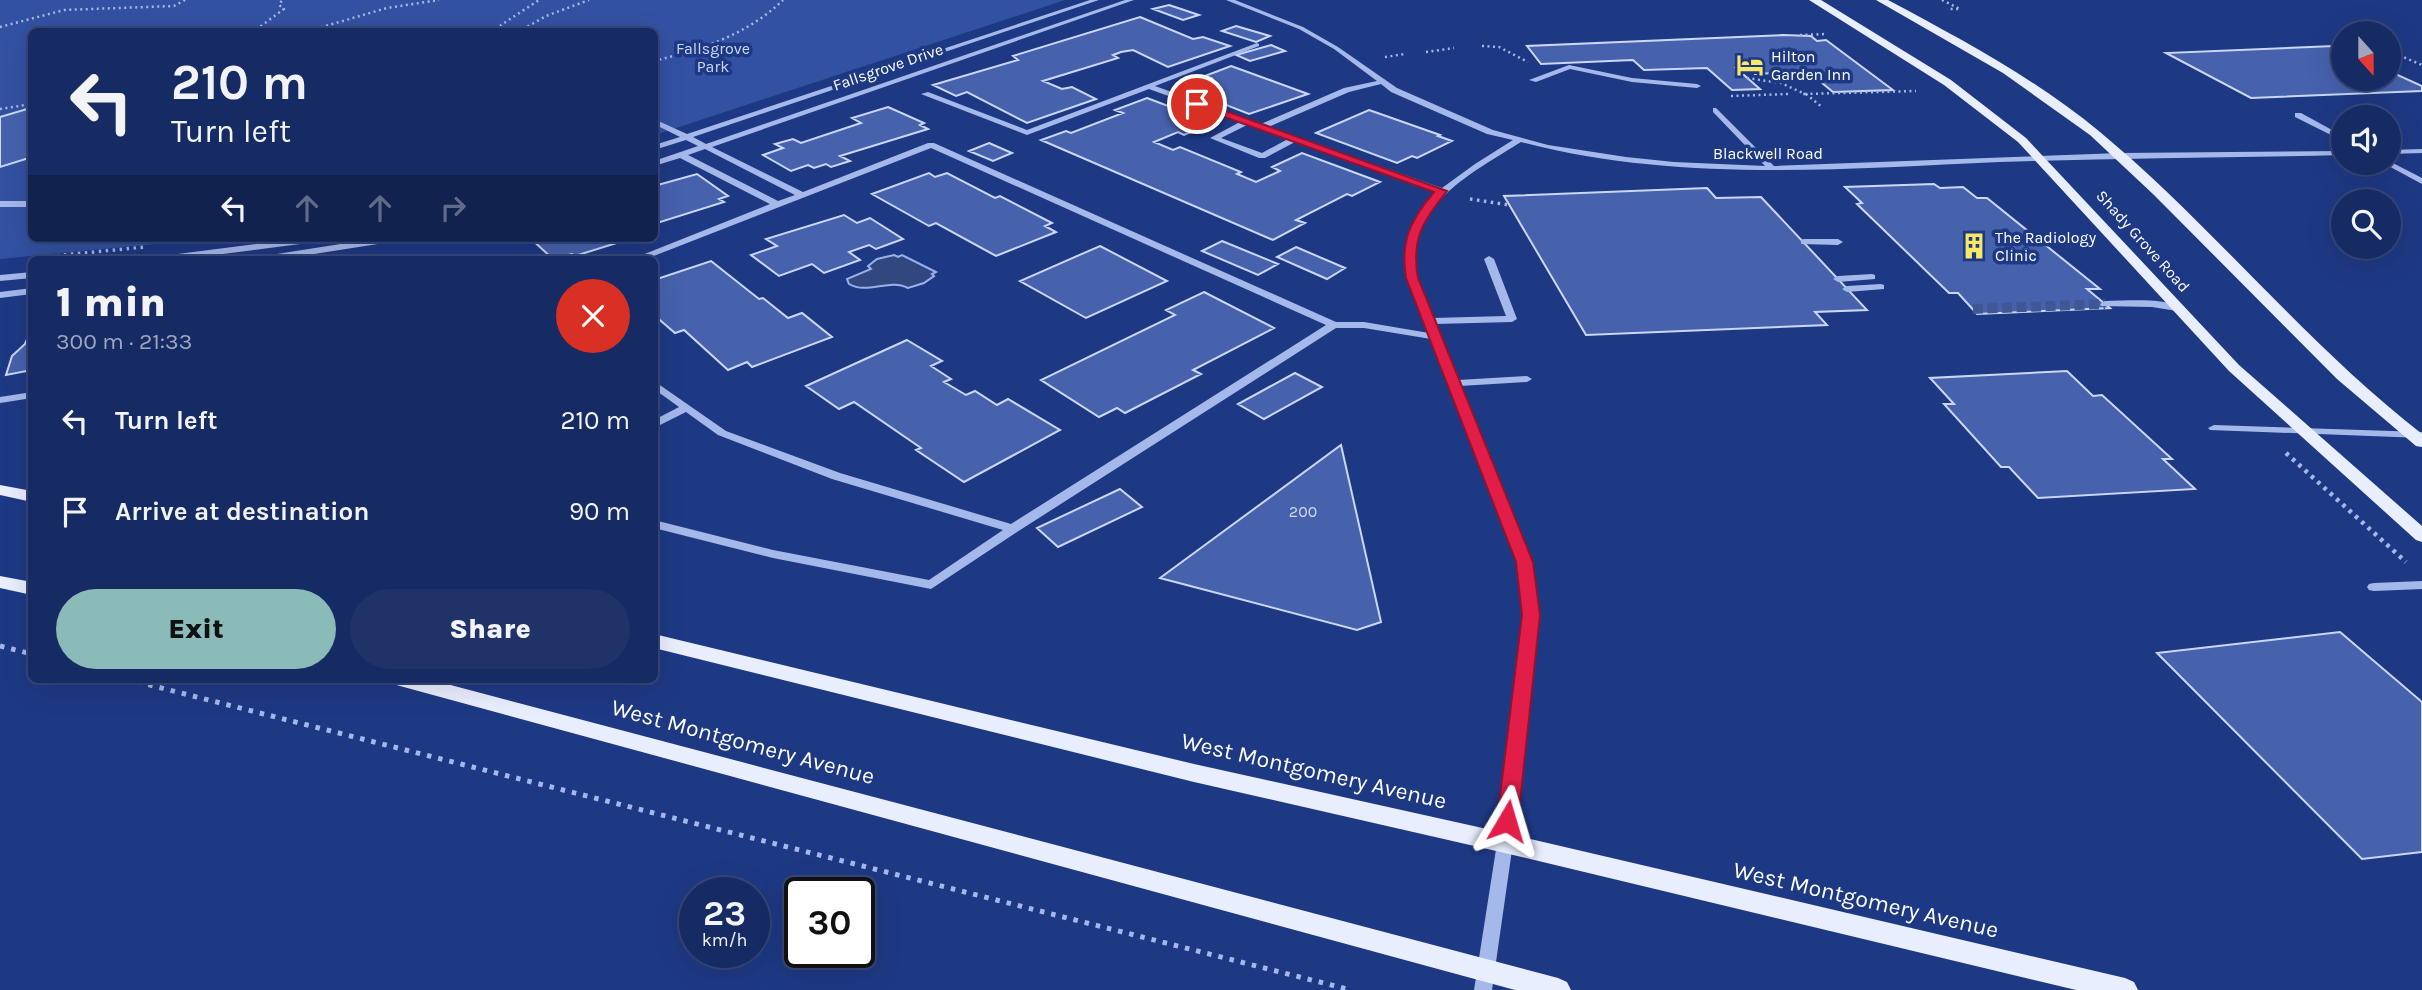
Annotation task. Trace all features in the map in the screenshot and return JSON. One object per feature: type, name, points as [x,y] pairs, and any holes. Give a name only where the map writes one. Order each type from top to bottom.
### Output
[{"type":"main road","name":"Shady Grove Road","points":[[1814,0],[1934,71],[1983,106],[2042,159],[2234,368],[2422,536]]},
{"type":"main road","points":[[1881,0],[1992,61],[2060,105],[2120,155],[2316,353],[2418,437]]},
{"type":"main road","points":[[0,490],[28,496]]},
{"type":"main road","points":[[0,582],[28,588]]},
{"type":"main road","name":"West Montgomery Avenue","points":[[658,642],[1195,773],[1505,843],[2125,990]]},
{"type":"main road","name":"West Montgomery Avenue","points":[[414,683],[1485,980],[1558,990]]},
{"type":"street","name":"Fallsgrove Drive","points":[[658,145],[1096,0]]},
{"type":"street","name":"Fallsgrove Drive","points":[[658,162],[1131,0]]},
{"type":"street","name":"Blackwell Road","points":[[1229,0],[1301,29],[1336,48],[1382,82],[1442,113],[1490,132],[1548,147],[1674,165],[1772,169],[2120,155],[2331,153]]},
{"type":"street","points":[[925,94],[1027,133],[1257,45]]},
{"type":"street","points":[[1533,80],[1569,67],[1632,80],[1697,86]]},
{"type":"street","points":[[1261,127],[1347,90],[1382,82]]},
{"type":"street","points":[[1147,86],[1441,191]]},
{"type":"street","points":[[1716,110],[1772,169]]},
{"type":"street","points":[[2298,114],[2331,132]]},
{"type":"street","points":[[1247,122],[1214,138],[1262,156],[1295,139]]},
{"type":"street","points":[[658,123],[803,195]]},
{"type":"street","points":[[1485,980],[1505,843],[1531,615],[1525,562],[1412,278],[1408,254],[1423,212],[1441,191],[1519,140]]},
{"type":"street","points":[[658,145],[778,205]]},
{"type":"street","points":[[645,256],[931,145],[1334,324],[1364,325],[1435,337]]},
{"type":"street","points":[[2401,152],[2422,151]]},
{"type":"street","points":[[2401,170],[2422,181]]},
{"type":"street","points":[[0,204],[28,204]]},
{"type":"street","points":[[185,256],[292,242]]},
{"type":"street","points":[[283,256],[372,242]]},
{"type":"street","points":[[1804,243],[1838,242]]},
{"type":"street","points":[[1429,321],[1512,319],[1489,259]]},
{"type":"street","points":[[0,278],[28,275]]},
{"type":"street","points":[[1838,279],[1872,278]]},
{"type":"street","points":[[1847,289],[1881,287]]},
{"type":"street","points":[[0,295],[28,292]]},
{"type":"street","points":[[2105,304],[2152,304],[2177,308]]},
{"type":"street","points":[[658,525],[773,554],[931,585],[1013,529],[1334,324]]},
{"type":"street","points":[[1454,383],[1527,379]]},
{"type":"street","points":[[658,387],[722,433],[836,477],[1013,529]]},
{"type":"street","points":[[0,400],[28,396]]},
{"type":"street","points":[[658,423],[686,408]]},
{"type":"street","points":[[2214,428],[2302,429],[2418,437]]},
{"type":"street","points":[[2374,587],[2422,585]]},
{"type":"path","points":[[0,27],[65,9],[174,6],[186,0]]},
{"type":"path","points":[[261,28],[284,9],[279,5],[282,0]]},
{"type":"path","points":[[319,28],[387,8],[439,0]]},
{"type":"path","points":[[501,28],[511,16],[539,0]]},
{"type":"path","points":[[525,28],[545,16],[589,0]]},
{"type":"path","points":[[658,60],[692,50],[745,28],[783,0]]},
{"type":"path","points":[[1800,35],[1813,35]]},
{"type":"path","points":[[1426,52],[1454,48]]},
{"type":"path","points":[[1377,58],[1405,54]]},
{"type":"path","points":[[2401,56],[2422,65]]},
{"type":"path","points":[[1747,78],[1781,83],[1822,107]]},
{"type":"path","points":[[1803,94],[1927,90]]},
{"type":"path","points":[[1720,96],[1790,94]]},
{"type":"path","points":[[0,109],[28,105]]},
{"type":"path","points":[[1469,199],[1509,205]]},
{"type":"path","points":[[51,256],[153,246]]},
{"type":"path","points":[[0,646],[28,653]]},
{"type":"path","points":[[143,683],[1351,990]]},
{"type":"green space","name":"Fallsgrove Park","points":[[0,0],[1065,0],[658,134],[658,28],[28,28],[28,242],[176,242],[0,259]]},
{"type":"shaded area","points":[[902,255],[936,272],[924,283],[908,288],[893,285],[864,288],[849,284],[847,279],[871,269],[868,266],[877,259]]},
{"type":"building","points":[[1169,5],[1199,15],[1183,20],[1153,9]]},
{"type":"building","points":[[1140,17],[1193,39],[1203,37],[1230,46],[1168,67],[1133,50],[1121,52],[1113,55],[1118,58],[1043,81],[1062,89],[1072,87],[1096,99],[1027,123],[967,92],[956,96],[933,85],[1018,60],[1013,56]]},
{"type":"building","points":[[1236,26],[1270,36],[1256,42],[1222,31]]},
{"type":"building","name":"Hilton Garden Inn","points":[[1811,36],[1817,41],[1826,40],[1893,90],[1833,92],[1805,69],[1795,70],[1798,72],[1755,74],[1747,67],[1736,68],[1760,89],[1732,90],[1707,68],[1644,70],[1633,60],[1541,64],[1527,46]]},
{"type":"building","points":[[1271,45],[1285,51],[1250,61],[1236,55]]},
{"type":"building","points":[[2331,46],[2331,91],[2401,91],[2401,76],[2422,86],[2422,91],[2251,98],[2166,53]]},
{"type":"building","points":[[1231,66],[1308,94],[1249,114],[1183,88],[1211,78],[1205,76]]},
{"type":"building","points":[[1147,98],[1213,123],[1184,135],[1178,132],[1154,142],[1173,150],[1180,147],[1241,172],[1237,174],[1256,182],[1280,171],[1272,167],[1302,153],[1380,182],[1352,196],[1347,194],[1296,220],[1305,223],[1273,240],[1041,140],[1066,131],[1071,133],[1123,113],[1115,110]]},
{"type":"building","points":[[888,107],[924,123],[920,125],[928,129],[840,156],[850,161],[831,167],[826,164],[814,168],[808,165],[791,171],[763,155],[783,148],[775,144],[793,139],[801,143],[861,123],[852,118]]},
{"type":"building","points":[[28,109],[28,158],[0,167],[0,117]]},
{"type":"building","points":[[1369,110],[1452,141],[1417,158],[1412,156],[1397,163],[1316,133]]},
{"type":"building","points":[[989,143],[1012,153],[993,161],[969,151]]},
{"type":"building","points":[[929,173],[935,177],[947,173],[995,198],[1000,196],[1052,223],[1045,226],[1056,232],[996,256],[936,223],[929,226],[872,194]]},
{"type":"building","points":[[697,174],[728,196],[719,199],[724,202],[658,223],[658,185]]},
{"type":"building","name":"The Radiology Clinic","points":[[1934,184],[1940,188],[1963,187],[1977,198],[1987,198],[2100,289],[2087,289],[2110,308],[1977,314],[1958,293],[1949,293],[1857,204],[1862,203],[1845,187]]},
{"type":"building","points":[[1707,188],[1716,198],[1761,197],[1867,310],[1815,312],[1827,325],[1586,335],[1504,196]]},
{"type":"building","points":[[844,215],[857,223],[870,218],[903,239],[876,249],[869,245],[849,252],[860,260],[824,273],[812,264],[779,276],[751,255],[777,246],[766,239]]},
{"type":"building","points":[[1222,241],[1278,264],[1258,275],[1202,251]]},
{"type":"building","points":[[534,242],[620,242],[575,256],[550,256]]},
{"type":"building","points":[[1100,246],[1167,281],[1086,318],[1020,281]]},
{"type":"building","points":[[1296,247],[1345,268],[1327,279],[1277,257]]},
{"type":"building","points":[[711,261],[788,318],[802,313],[832,337],[752,367],[747,362],[728,370],[684,330],[675,333],[658,318],[658,279]]},
{"type":"building","points":[[1204,292],[1274,328],[1193,370],[1201,374],[1125,413],[1117,408],[1099,417],[1041,380],[1175,315],[1166,310]]},
{"type":"building","points":[[28,337],[28,371],[6,375],[12,356],[25,344]]},
{"type":"building","points":[[907,340],[942,361],[931,366],[951,379],[944,382],[966,395],[975,391],[997,405],[1008,399],[1060,430],[964,482],[916,450],[921,448],[854,402],[839,409],[806,386]]},
{"type":"building","points":[[2067,371],[2093,396],[2102,395],[2172,459],[2163,459],[2195,489],[2038,498],[2009,467],[2001,467],[1944,404],[1954,404],[1930,378]]},
{"type":"building","points":[[1295,373],[1322,387],[1264,419],[1238,404]]},
{"type":"building","points":[[1341,445],[1381,622],[1357,630],[1160,578]]},
{"type":"building","points":[[1120,489],[1142,507],[1058,547],[1037,528]]},
{"type":"building","points":[[2340,632],[2422,702],[2422,852],[2362,859],[2157,653]]},
{"type":"tunnel","points":[[1973,309],[2105,304]]},
{"type":"place","name":"Hilton Garden Inn","points":[[1750,65]]},
{"type":"place","name":"The Radiology Clinic","points":[[1974,246]]},
{"type":"route","points":[[1197,104],[1441,191],[1423,212],[1414,234],[1408,254],[1412,278],[1525,562],[1531,615],[1507,821]]}]
